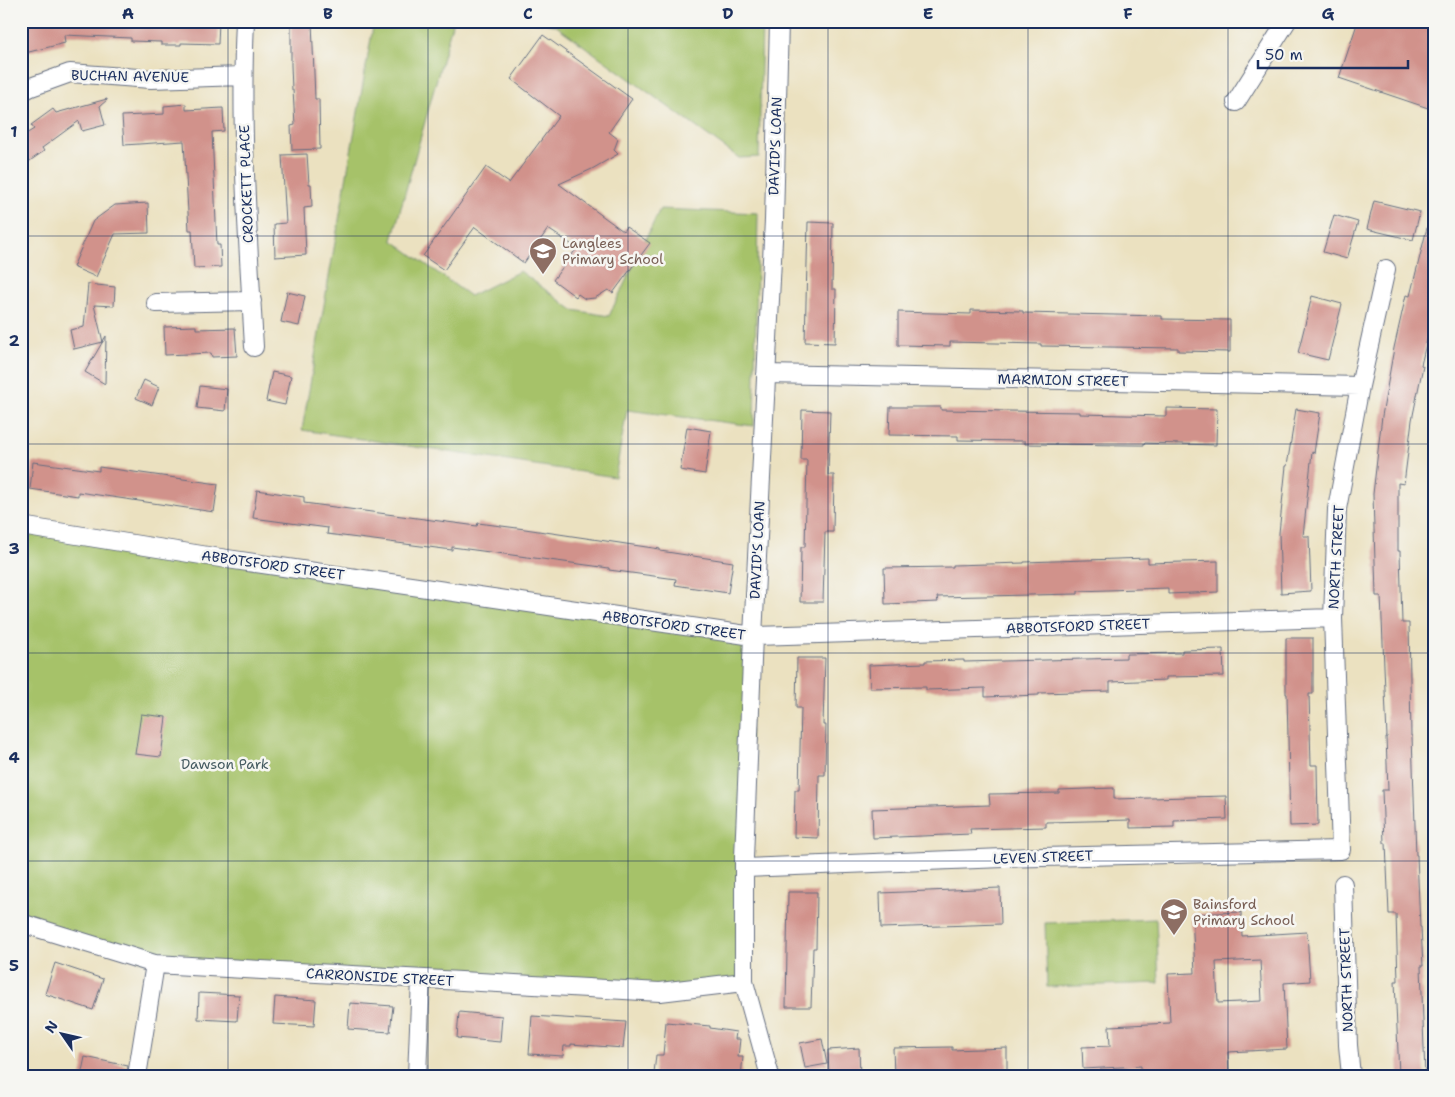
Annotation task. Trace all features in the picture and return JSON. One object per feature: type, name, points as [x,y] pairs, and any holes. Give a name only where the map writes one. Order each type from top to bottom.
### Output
[{"type":"street","name":"CROCKETT PLACE","points":[[245,21],[242,76],[244,168],[254,347]]},
{"type":"street","name":"DAVID'S LOAN","points":[[770,1076],[744,982],[744,868],[753,636],[774,220],[779,21]]},
{"type":"street","points":[[1236,102],[1287,21]]},
{"type":"street","name":"BUCHAN AVENUE","points":[[21,92],[70,73],[151,79],[242,76]]},
{"type":"street","name":"NORTH STREET","points":[[1341,850],[1333,618],[1337,509],[1360,386],[1386,269]]},
{"type":"street","points":[[156,303],[252,301]]},
{"type":"street","name":"MARMION STREET","points":[[766,374],[1360,386]]},
{"type":"street","name":"ABBOTSFORD STREET","points":[[21,526],[214,557],[753,636],[1333,618]]},
{"type":"street","name":"LEVEN STREET","points":[[744,868],[1004,858],[1341,850]]},
{"type":"street","name":"NORTH STREET","points":[[1343,884],[1348,1045],[1351,1076]]},
{"type":"street","name":"CARRONSIDE STREET","points":[[21,923],[155,964],[660,992],[744,982]]},
{"type":"street","points":[[137,1076],[155,964]]},
{"type":"street","points":[[417,1076],[421,980]]},
{"type":"green space","points":[[374,21],[453,21],[392,240],[470,296],[520,271],[573,310],[609,316],[660,209],[758,213],[754,426],[627,410],[615,477],[302,430]]},
{"type":"green space","points":[[529,21],[762,21],[759,157],[739,158],[555,25]]},
{"type":"green space","name":"Dawson Park","points":[[21,529],[753,636],[744,982],[660,992],[155,964],[21,923]]},
{"type":"green space","points":[[1156,919],[1159,983],[1047,987],[1045,923]]},
{"type":"building","points":[[39,21],[219,21],[218,44],[181,43],[181,45],[161,45],[161,42],[131,41],[131,38],[64,35],[65,43],[21,54],[21,25]]},
{"type":"building","points":[[291,21],[312,21],[315,99],[319,99],[320,149],[292,150],[291,126],[295,125],[291,65]]},
{"type":"building","points":[[1358,21],[1434,21],[1434,110],[1339,78]]},
{"type":"building","points":[[543,35],[632,99],[609,132],[618,139],[614,150],[618,154],[592,169],[559,184],[623,231],[626,227],[650,243],[613,293],[608,290],[595,298],[585,299],[578,294],[576,297],[553,280],[577,248],[548,229],[524,263],[475,227],[444,270],[423,256],[486,167],[509,183],[559,116],[511,79]]},
{"type":"building","points":[[107,99],[100,106],[105,125],[82,131],[79,121],[42,148],[44,151],[21,167],[21,137],[34,129],[31,125],[53,109],[56,113]]},
{"type":"building","points":[[186,104],[186,110],[223,108],[224,131],[212,132],[217,245],[220,245],[221,267],[194,268],[192,230],[189,230],[184,141],[124,145],[122,116],[164,114],[164,106]]},
{"type":"building","points":[[307,154],[312,207],[304,208],[306,255],[275,257],[274,224],[286,223],[282,155]]},
{"type":"building","points":[[1374,201],[1420,212],[1413,240],[1367,229]]},
{"type":"building","points":[[148,203],[149,233],[115,234],[96,277],[73,267],[93,221],[115,205]]},
{"type":"building","points":[[1334,215],[1358,222],[1347,259],[1323,252]]},
{"type":"building","points":[[808,222],[833,223],[832,289],[836,289],[835,343],[805,342]]},
{"type":"building","points":[[1428,224],[1434,225],[1434,310],[1421,365],[1423,366],[1412,420],[1404,484],[1398,483],[1398,551],[1400,551],[1402,623],[1409,623],[1411,736],[1423,966],[1421,966],[1425,1076],[1399,1076],[1395,981],[1398,981],[1396,914],[1389,914],[1386,843],[1384,843],[1382,790],[1388,790],[1387,737],[1381,596],[1376,596],[1373,494],[1382,416],[1394,348],[1406,295],[1410,296]]},
{"type":"building","points":[[88,284],[115,287],[114,306],[94,305],[103,342],[74,349],[70,330],[84,327]]},
{"type":"building","points":[[287,292],[305,296],[299,326],[281,322]]},
{"type":"building","points":[[1312,296],[1342,304],[1328,360],[1298,353]]},
{"type":"building","points":[[971,310],[1162,316],[1162,319],[1230,320],[1230,352],[1178,351],[1178,348],[1041,346],[1041,344],[950,342],[950,346],[898,345],[898,312],[971,314]]},
{"type":"building","points":[[196,326],[196,329],[235,328],[237,356],[212,357],[211,353],[165,355],[164,327]]},
{"type":"building","points":[[106,336],[105,384],[85,372]]},
{"type":"building","points":[[272,372],[291,376],[285,405],[266,401]]},
{"type":"building","points":[[144,380],[159,387],[152,405],[136,398]]},
{"type":"building","points":[[200,386],[227,389],[225,411],[197,408]]},
{"type":"building","points":[[890,407],[941,407],[941,410],[1080,412],[1080,414],[1166,416],[1166,408],[1217,409],[1216,445],[1144,443],[1144,445],[1025,444],[1025,441],[958,440],[958,436],[889,435]]},
{"type":"building","points":[[1296,409],[1320,413],[1314,453],[1312,452],[1303,536],[1309,536],[1311,591],[1281,593],[1279,533],[1286,466]]},
{"type":"building","points":[[802,410],[830,411],[828,475],[834,475],[833,532],[825,532],[823,602],[800,602],[801,547],[805,547],[807,460],[801,460]]},
{"type":"building","points":[[687,427],[711,431],[705,474],[680,470]]},
{"type":"building","points":[[33,462],[99,471],[99,467],[218,484],[214,512],[78,492],[78,496],[30,489]]},
{"type":"building","points":[[257,490],[304,497],[304,503],[477,526],[478,523],[525,529],[733,562],[728,593],[675,585],[676,579],[609,570],[609,568],[452,547],[452,550],[327,534],[328,528],[253,518]]},
{"type":"building","points":[[1148,558],[1148,563],[1218,561],[1218,592],[1168,594],[1168,588],[1078,591],[1078,594],[937,597],[938,602],[885,604],[884,568],[953,567],[953,565]]},
{"type":"building","points":[[1286,638],[1313,638],[1313,694],[1309,694],[1311,765],[1317,765],[1318,825],[1290,826]]},
{"type":"building","points":[[1223,649],[1224,676],[1166,677],[1166,680],[1110,682],[1110,691],[985,697],[985,688],[926,690],[926,687],[870,688],[869,665],[925,663],[925,661],[964,660],[964,662],[1126,658],[1126,654],[1182,653],[1182,650]]},
{"type":"building","points":[[797,658],[825,658],[823,725],[826,725],[825,775],[819,775],[818,838],[794,837],[795,790],[799,790],[801,708],[796,708]]},
{"type":"building","points":[[141,714],[166,717],[161,757],[135,754]]},
{"type":"building","points":[[1114,788],[1114,799],[1226,796],[1227,819],[1174,821],[1174,827],[1130,828],[1130,820],[1046,822],[1046,827],[970,829],[971,834],[873,838],[872,809],[990,805],[989,794],[1059,793],[1059,790]]},
{"type":"building","points":[[1000,888],[1001,924],[881,928],[880,893]]},
{"type":"building","points":[[788,892],[817,892],[816,948],[813,948],[811,1007],[786,1007]]},
{"type":"building","points":[[1241,912],[1242,936],[1307,932],[1310,981],[1284,983],[1287,1049],[1228,1052],[1229,1076],[1141,1076],[1141,1066],[1083,1069],[1082,1047],[1110,1046],[1109,1026],[1170,1023],[1168,974],[1195,973],[1192,914]],"holes":[[[1260,960],[1262,1001],[1218,1003],[1216,962]]]},
{"type":"building","points":[[55,963],[103,979],[93,1010],[45,994]]},
{"type":"building","points":[[199,993],[239,995],[237,1021],[198,1019]]},
{"type":"building","points":[[275,997],[316,1000],[314,1026],[273,1024]]},
{"type":"building","points":[[350,1003],[393,1006],[390,1032],[348,1029]]},
{"type":"building","points":[[459,1012],[502,1016],[500,1042],[457,1038]]},
{"type":"building","points":[[532,1016],[626,1022],[623,1048],[571,1044],[571,1046],[564,1046],[563,1056],[529,1054]]},
{"type":"building","points":[[666,1022],[710,1026],[710,1028],[736,1032],[735,1039],[740,1039],[738,1057],[743,1057],[741,1076],[673,1076],[654,1073],[656,1055],[663,1055]]},
{"type":"building","points":[[822,1039],[827,1064],[805,1068],[800,1043]]},
{"type":"building","points":[[952,1047],[952,1050],[1007,1048],[1007,1076],[894,1076],[893,1048]]},
{"type":"building","points":[[859,1048],[860,1076],[829,1076],[828,1050]]},
{"type":"building","points":[[85,1057],[128,1066],[127,1076],[81,1076]]},
{"type":"place","name":"Langlees Primary School","points":[[543,275]]},
{"type":"place","name":"Bainsford Primary School","points":[[1174,936]]}]
